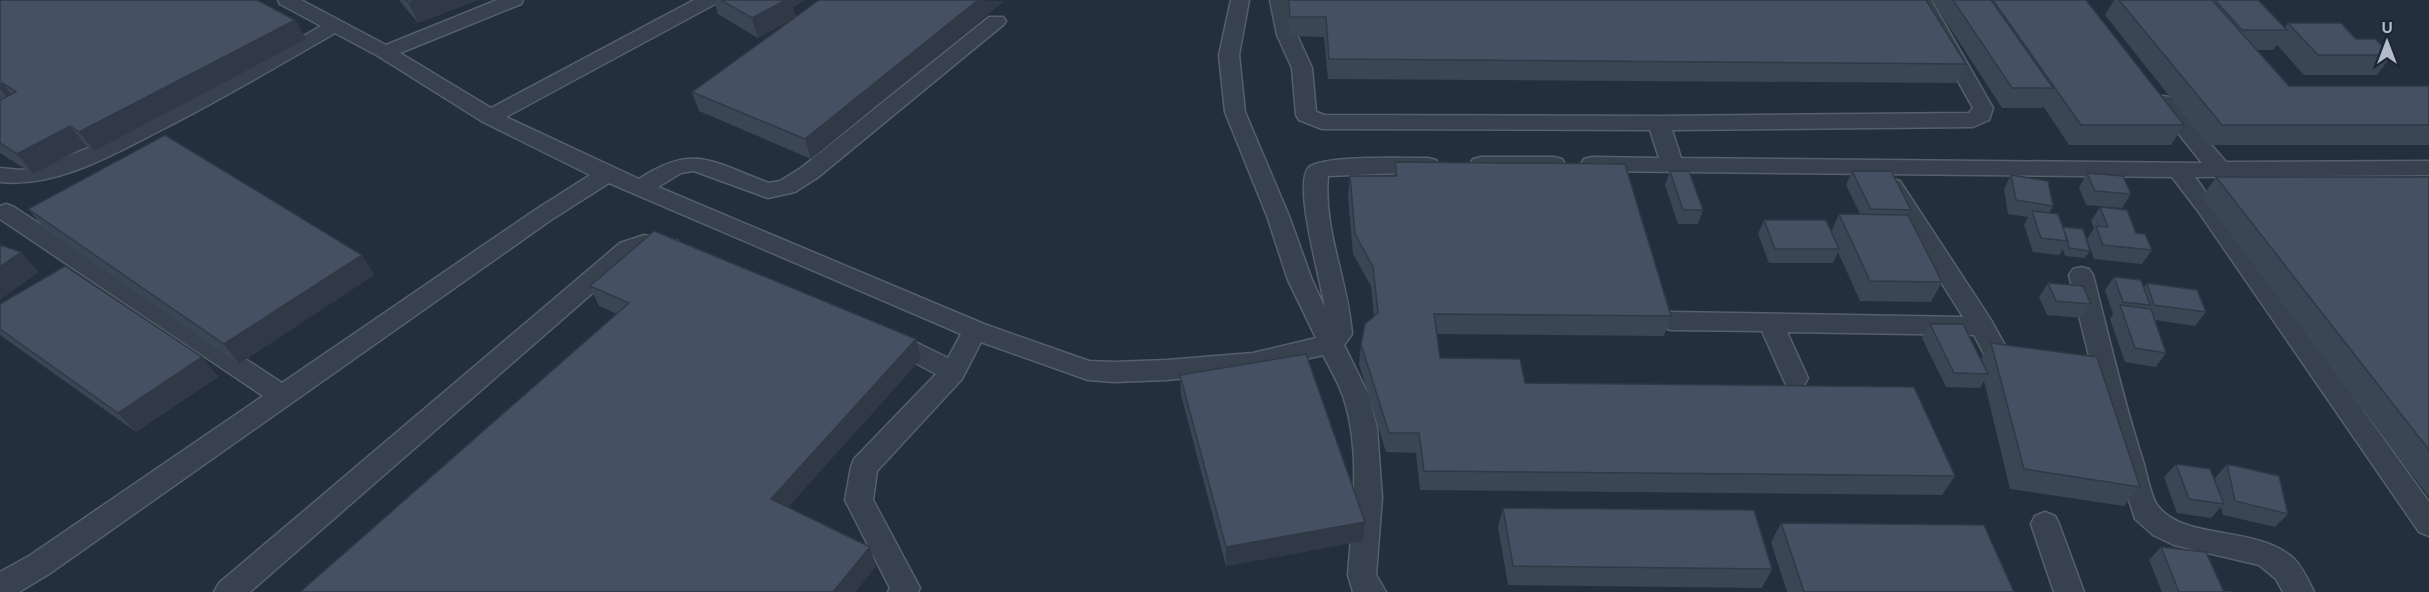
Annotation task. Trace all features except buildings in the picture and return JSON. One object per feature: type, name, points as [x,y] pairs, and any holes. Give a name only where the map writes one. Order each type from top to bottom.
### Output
[{"type":"street","points":[[287,0],[385,52],[490,117],[607,174],[975,330],[1088,370],[1114,372],[1210,368],[1242,364],[1329,344],[1340,334],[1340,315],[1316,212],[1317,172],[1329,167],[1451,164],[2178,170],[2429,168]]},
{"type":"street","points":[[385,52],[514,0]]},
{"type":"street","points":[[490,117],[708,0]]},
{"type":"street","points":[[1240,0],[1229,55],[1235,112],[1278,216],[1300,280],[1356,396],[1364,428],[1368,498],[1362,575],[1364,584],[1371,592]]},
{"type":"street","points":[[1279,0],[1287,35],[1302,68],[1306,115],[1311,119],[1334,122],[1659,123],[1973,120],[1982,115],[1983,108],[1922,0]]},
{"type":"street","points":[[641,188],[676,165],[686,164],[696,164],[768,191],[787,188],[996,21]]},
{"type":"street","points":[[0,175],[21,177],[42,173],[102,151],[215,94],[336,26]]},
{"type":"street","points":[[2153,90],[2220,170]]},
{"type":"street","points":[[1659,123],[1672,165]]},
{"type":"street","points":[[1879,167],[1982,326],[2000,360]]},
{"type":"street","points":[[2178,170],[2206,206],[2429,524]]},
{"type":"street","points":[[0,585],[9,583],[39,564],[543,215],[607,174]]},
{"type":"street","points":[[6,212],[282,396]]},
{"type":"street","points":[[230,592],[628,249],[635,244],[656,243],[693,257]]},
{"type":"street","points":[[2081,275],[2122,437],[2145,511],[2152,520],[2176,534],[2198,541],[2264,552],[2280,563],[2291,575],[2299,592]]},
{"type":"street","points":[[1671,321],[1982,326]]},
{"type":"street","points":[[1771,323],[1795,378]]},
{"type":"street","points":[[869,330],[953,372]]},
{"type":"street","points":[[903,592],[904,588],[859,500],[864,467],[953,372],[975,330]]},
{"type":"street","points":[[2045,524],[2069,592]]}]
